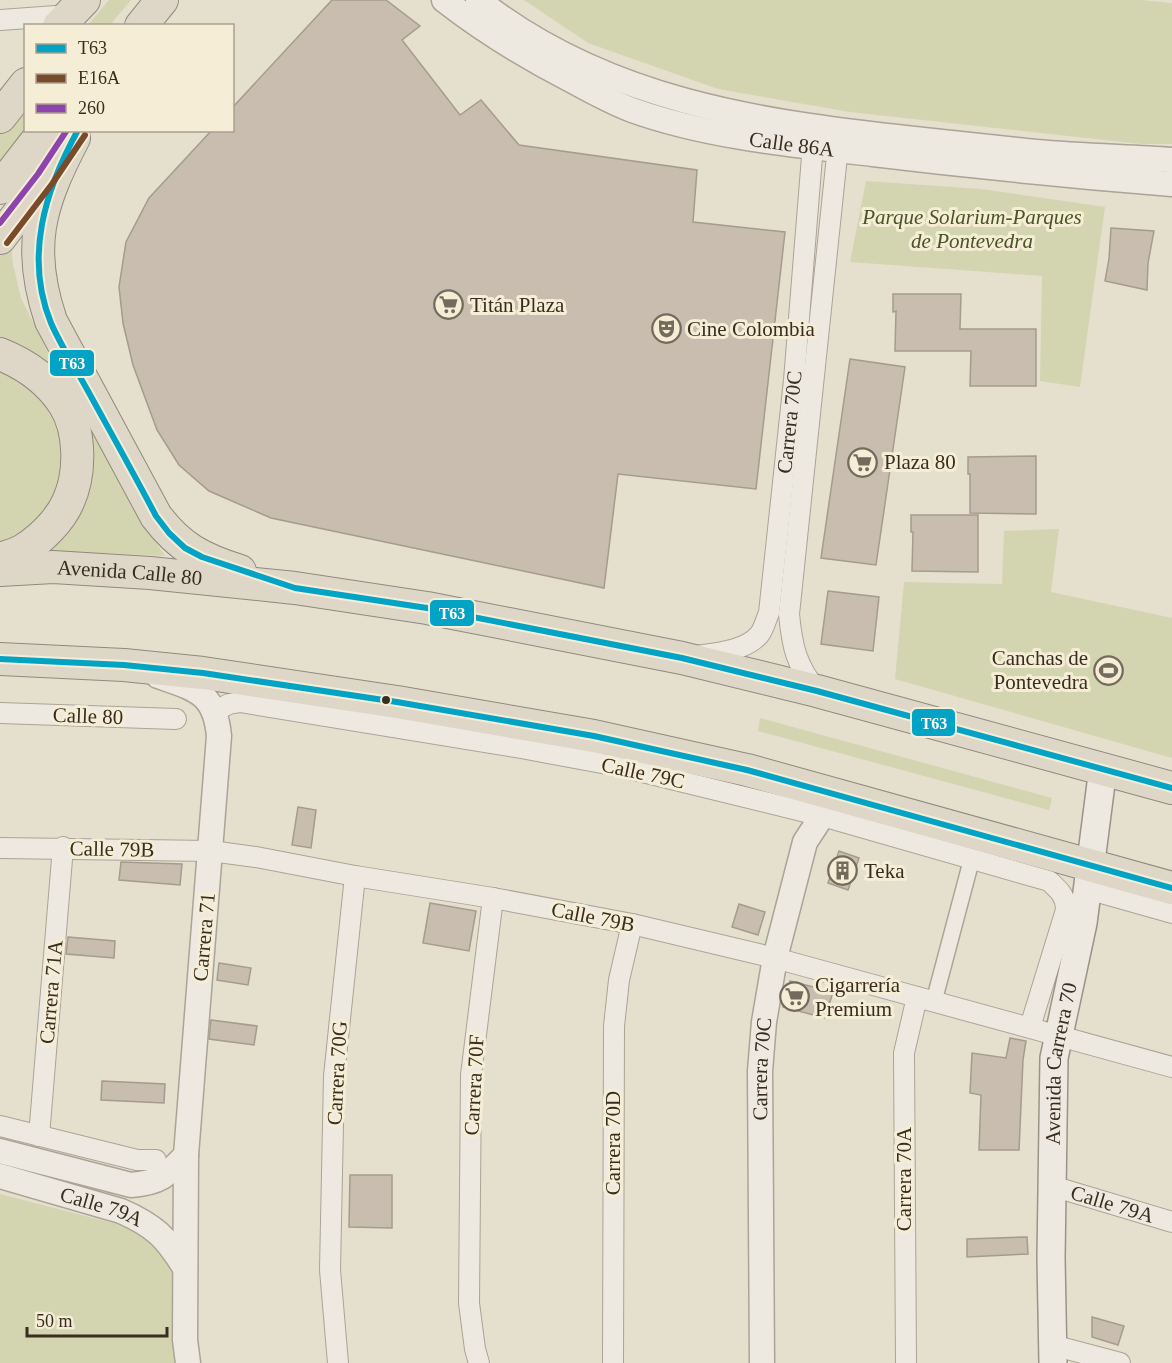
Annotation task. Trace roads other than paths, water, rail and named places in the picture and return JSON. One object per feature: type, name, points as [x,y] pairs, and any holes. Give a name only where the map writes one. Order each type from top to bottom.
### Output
[{"type":"highway","points":[[0,85],[24,61]]},
{"type":"highway","points":[[0,117],[24,87]]},
{"type":"highway","points":[[0,188],[66,133]]},
{"type":"highway","points":[[0,238],[66,133]]},
{"type":"highway","points":[[66,133],[57,171],[45,202],[37,255],[42,295],[55,330],[156,516],[169,532],[185,548],[202,558],[295,588]]},
{"type":"highway","points":[[0,354],[26,366],[47,384],[65,406],[75,434],[77,470],[68,502],[47,532],[25,550],[0,559]]},
{"type":"highway","name":"Avenida Calle 80","points":[[0,570],[53,567],[97,568],[295,588],[427,608],[682,658],[818,691],[1172,788]]},
{"type":"highway","points":[[0,659],[124,665],[203,673],[374,698],[594,736],[747,770],[848,798],[1080,882],[1172,888]]},
{"type":"main road","name":"Avenida Carrera 70","points":[[1052,1354],[1053,1082],[1057,1035],[1083,923],[1080,882],[1103,768]]},
{"type":"street","name":"Calle 86A","points":[[444,0],[494,37],[553,71],[620,105],[680,124],[759,139],[814,137]]},
{"type":"street","name":"Calle 86A","points":[[478,0],[497,15],[565,56],[636,87],[814,137],[1051,175],[1172,184]]},
{"type":"street","points":[[0,20],[75,13]]},
{"type":"street","name":"Carrera 70C","points":[[682,658],[728,651],[749,642],[759,635],[769,613],[794,380],[814,137]]},
{"type":"street","name":"Calle 86A","points":[[838,140],[1172,160]]},
{"type":"street","name":"Carrera 70C","points":[[818,691],[805,676],[796,658],[789,614],[838,140]]},
{"type":"street","points":[[124,665],[201,693],[215,711]]},
{"type":"street","name":"Calle 79C","points":[[215,711],[229,704],[240,702],[618,766],[822,816],[1049,881],[1080,882],[1172,913]]},
{"type":"street","name":"Carrera 71","points":[[188,1363],[185,1340],[186,1155],[219,748],[218,719],[215,711]]},
{"type":"street","name":"Calle 80","points":[[0,713],[176,720]]},
{"type":"street","name":"Carrera 70C","points":[[762,1363],[760,1071],[764,1022],[775,958],[805,842],[822,816],[848,798]]},
{"type":"street","name":"Calle 79B","points":[[0,848],[211,851],[493,898],[632,924],[775,958],[1172,1067]]},
{"type":"street","name":"Carrera 71A","points":[[39,1136],[63,848]]},
{"type":"street","name":"Carrera 70A","points":[[906,1363],[904,1053],[926,999],[972,858]]},
{"type":"street","name":"Carrera 70G","points":[[338,1363],[330,1270],[334,1076],[355,876]]},
{"type":"street","name":"Avenida Carrera 70","points":[[1030,1027],[1066,910],[1066,902],[1080,882]]},
{"type":"street","name":"Carrera 70F","points":[[479,1363],[469,1303],[471,1075],[493,898]]},
{"type":"street","name":"Carrera 70D","points":[[613,1363],[614,1026],[619,980],[632,924]]},
{"type":"street","points":[[0,1126],[137,1160],[156,1160]]},
{"type":"street","name":"Calle 79A","points":[[0,1151],[130,1185],[150,1184],[167,1175],[186,1155]]},
{"type":"street","name":"Calle 79A","points":[[0,1176],[121,1211],[139,1219],[156,1229],[185,1268]]},
{"type":"street","name":"Calle 79A","points":[[1052,1186],[1172,1221]]},
{"type":"street","points":[[1052,1354],[1119,1363]]},
{"type":"place","name":"Titán Plaza","points":[[449,305]]},
{"type":"place","name":"Cine Colombia","points":[[666,329]]},
{"type":"place","name":"Plaza 80","points":[[863,462]]},
{"type":"place","name":"Canchas de Pontevedra","points":[[1109,670]]},
{"type":"place","name":"Teka","points":[[843,871]]},
{"type":"place","name":"Cigarrería Premium","points":[[794,997]]},
{"type":"park label","name":"Parque Solarium-Parques de Pontevedra","points":[[972,229]]}]
